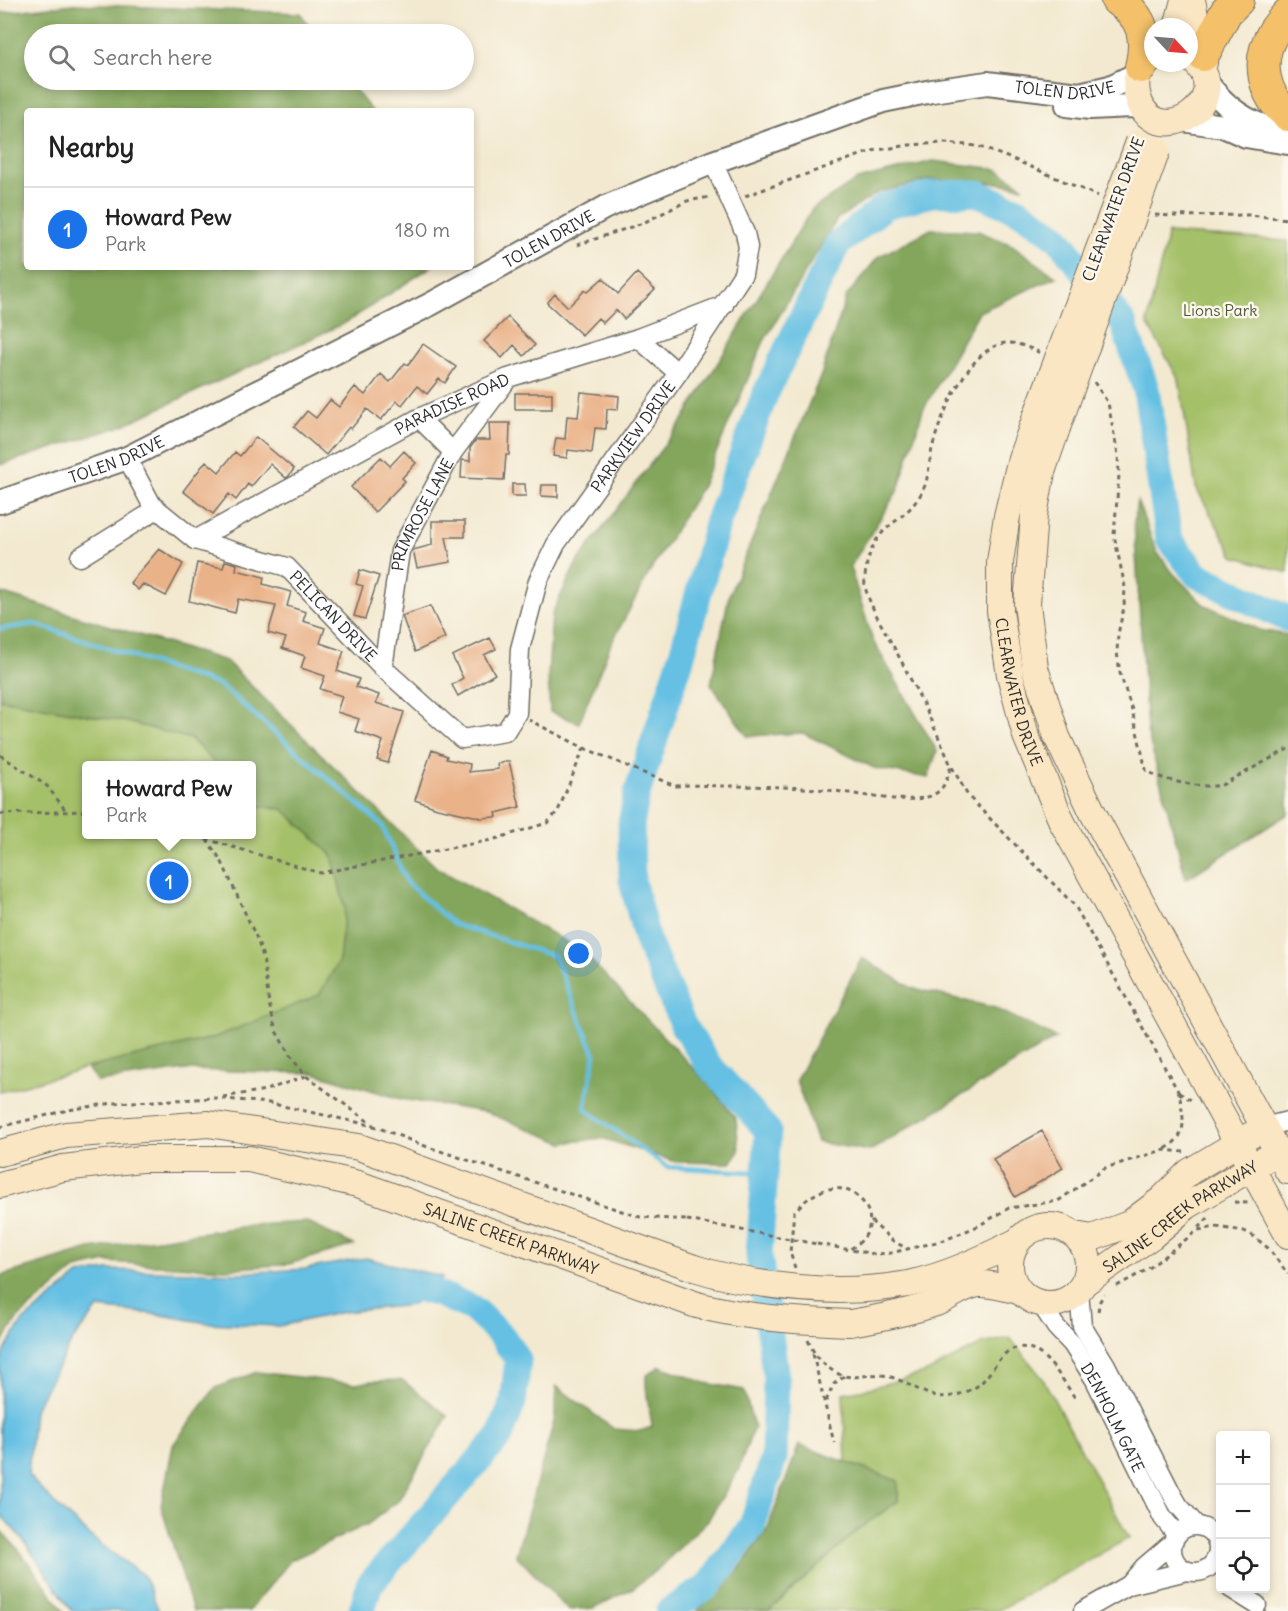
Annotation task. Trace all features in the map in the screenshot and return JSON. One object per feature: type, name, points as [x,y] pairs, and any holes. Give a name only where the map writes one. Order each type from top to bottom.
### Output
[{"type":"highway","points":[[1117,0],[1132,12],[1142,27],[1144,43]]},
{"type":"highway","points":[[1201,67],[1226,12],[1238,0]]},
{"type":"highway","points":[[1288,14],[1273,33],[1266,48],[1263,65],[1265,81],[1270,94],[1278,108],[1288,116]]},
{"type":"main road","points":[[1180,18],[1185,0]]},
{"type":"main road","points":[[1192,0],[1201,67]]},
{"type":"main road","name":"CLEARWATER DRIVE","points":[[1144,66],[1136,87],[1148,146],[1046,423],[1016,477],[1000,562],[1001,622],[1010,675],[1026,736],[1062,822],[1250,1167],[1275,1242]]},
{"type":"main road","name":"CLEARWATER DRIVE","points":[[1148,146],[1163,137],[1178,121],[1195,112],[1202,104],[1206,93],[1201,67]]},
{"type":"main road","points":[[1142,109],[1164,122],[1178,121]]},
{"type":"main road","name":"CLEARWATER DRIVE","points":[[1046,423],[1042,472],[1029,557],[1027,604],[1035,668],[1057,736],[1093,813],[1276,1124],[1285,1156]]},
{"type":"main road","name":"SALINE CREEK PARKWAY","points":[[0,1153],[66,1135],[208,1124],[359,1147],[694,1268],[765,1286],[839,1290],[910,1284],[968,1265],[1016,1242]]},
{"type":"main road","name":"SALINE CREEK PARKWAY","points":[[1075,1235],[1092,1238],[1129,1224],[1162,1199],[1189,1172],[1237,1143],[1276,1124]]},
{"type":"main road","name":"SALINE CREEK PARKWAY","points":[[1082,1287],[1152,1236],[1187,1206],[1250,1167],[1285,1156]]},
{"type":"main road","name":"SALINE CREEK PARKWAY","points":[[0,1185],[63,1168],[141,1159],[249,1160],[358,1184],[697,1305],[760,1316],[850,1323],[907,1313],[939,1302],[960,1289],[978,1284],[1000,1286],[1018,1291]]},
{"type":"main road","points":[[1038,1227],[1063,1228],[1075,1235],[1083,1245],[1088,1257],[1088,1270],[1082,1287],[1066,1301],[1054,1305],[1029,1300],[1018,1291],[1009,1267],[1016,1242],[1026,1233],[1038,1227]]},
{"type":"street","name":"TOLEN DRIVE","points":[[0,502],[127,458],[431,304],[606,207],[713,162],[882,101],[987,83],[1078,94],[1110,87],[1144,66]]},
{"type":"street","points":[[1201,67],[1216,96],[1238,114],[1278,131],[1288,132]]},
{"type":"street","name":"TOLEN DRIVE","points":[[987,83],[1062,105],[1090,108],[1123,106],[1142,109]]},
{"type":"street","points":[[1178,121],[1223,126],[1246,136],[1288,143]]},
{"type":"street","name":"PARKVIEW DRIVE","points":[[515,717],[520,649],[538,581],[556,544],[678,373],[743,274],[747,247],[745,233],[713,162]]},
{"type":"street","name":"PARADISE ROAD","points":[[195,540],[419,418],[508,378],[638,338],[724,305]]},
{"type":"street","points":[[638,338],[678,373]]},
{"type":"street","name":"PRIMROSE LANE","points":[[383,668],[400,551],[453,452],[508,378]]},
{"type":"street","points":[[419,418],[453,452]]},
{"type":"street","name":"PELICAN DRIVE","points":[[127,458],[152,505],[195,540],[287,567],[383,668],[462,739],[505,732],[515,717]]},
{"type":"street","points":[[80,557],[158,509]]},
{"type":"street","name":"DENHOLM GATE","points":[[1082,1287],[1081,1319],[1087,1335],[1106,1365],[1172,1494],[1196,1526]]},
{"type":"street","name":"DENHOLM GATE","points":[[1041,1304],[1056,1327],[1072,1344],[1095,1380],[1174,1539]]},
{"type":"street","points":[[1129,1585],[1144,1567],[1188,1526],[1203,1527],[1215,1537],[1216,1541]]},
{"type":"street","points":[[1174,1539],[1173,1557],[1181,1568],[1216,1580]]},
{"type":"street","points":[[1083,1611],[1129,1585],[1195,1571],[1213,1564],[1216,1558]]},
{"type":"street","points":[[1238,1593],[1260,1608]]},
{"type":"street","points":[[1249,1593],[1260,1608]]},
{"type":"path","points":[[745,196],[872,151],[910,145],[945,143],[977,146],[1100,197]]},
{"type":"path","points":[[1151,214],[1249,215],[1288,219]]},
{"type":"path","points":[[687,1220],[874,1254],[909,1249],[945,1240],[1018,1205],[1058,1201],[1105,1168],[1163,1150],[1180,1139],[1182,1125],[1179,1093],[1075,906],[968,796],[951,766],[865,586],[866,567],[871,549],[884,529],[920,496],[928,477],[939,422],[961,379],[980,356],[1009,343],[1043,354]]},
{"type":"path","points":[[1090,379],[1098,386],[1108,403],[1118,455],[1119,475],[1114,535],[1125,587],[1117,652],[1119,673],[1128,698],[1146,770],[1156,777],[1220,786],[1288,749]]},
{"type":"path","points":[[515,717],[675,786],[824,790],[904,799],[923,798],[935,794],[946,785],[951,766]]},
{"type":"path","points":[[206,839],[320,873],[492,840],[547,823],[558,811],[584,748]]},
{"type":"path","points":[[0,755],[47,786],[67,812]]},
{"type":"path","points":[[0,814],[82,811]]},
{"type":"path","points":[[206,839],[221,860],[257,939],[263,957],[269,1004],[276,1031],[290,1056],[306,1076],[374,1126]]},
{"type":"path","points":[[215,1098],[266,1090],[306,1076]]},
{"type":"path","points":[[1163,1150],[1185,1152]]},
{"type":"path","points":[[1226,1204],[1247,1202],[1254,1206]]},
{"type":"path","points":[[1099,1318],[1100,1301],[1103,1295],[1148,1269],[1198,1230],[1214,1210]]},
{"type":"path","points":[[871,1221],[893,1242],[909,1249]]},
{"type":"path","points":[[1198,1230],[1216,1227],[1244,1231],[1262,1242],[1275,1242],[1288,1274]]},
{"type":"path","points":[[813,1352],[834,1443]]},
{"type":"path","points":[[826,1402],[834,1384],[844,1376]]},
{"type":"green space","points":[[73,4],[300,13],[308,24],[24,24],[24,90],[355,90],[370,108],[24,108],[24,270],[426,270],[345,323],[119,427],[0,465],[0,13]]},
{"type":"green space","points":[[933,161],[997,169],[1024,187],[998,183],[930,180],[879,192],[837,219],[764,341],[702,486],[649,573],[610,646],[579,723],[550,712],[548,676],[552,614],[576,564],[683,420],[812,209],[857,180]]},
{"type":"green space","points":[[931,229],[978,231],[1012,245],[1056,277],[979,312],[923,410],[898,490],[850,567],[873,641],[937,751],[928,778],[874,768],[803,733],[747,736],[711,684],[729,595],[821,375],[846,297],[878,257]]},
{"type":"green space","name":"Lions Park","points":[[1168,233],[1288,241],[1288,573],[1234,556],[1196,488],[1179,380],[1147,323]]},
{"type":"green space","points":[[1137,501],[1157,552],[1173,573],[1203,604],[1260,630],[1288,635],[1288,814],[1186,879],[1147,731],[1134,522]]},
{"type":"green space","points":[[0,593],[226,661],[437,868],[581,950],[712,1088],[736,1119],[739,1151],[731,1163],[676,1162],[602,1138],[563,1143],[486,1112],[401,1099],[314,1073],[186,1070],[97,1082],[87,1068],[216,1037],[319,995],[339,961],[345,908],[332,855],[283,809],[256,806],[256,761],[213,761],[191,739],[127,722],[0,699]]},
{"type":"green space","points":[[0,699],[127,722],[191,739],[213,761],[82,761],[82,839],[256,839],[256,805],[283,809],[332,855],[345,908],[339,961],[319,996],[216,1037],[0,1092]]},
{"type":"green space","points":[[862,958],[912,988],[995,1008],[1056,1038],[870,1151],[817,1142],[796,1080]]},
{"type":"green space","points":[[306,1222],[354,1245],[289,1264],[226,1269],[106,1262],[76,1269],[18,1318],[0,1346],[0,1276],[90,1249],[253,1225]]},
{"type":"green space","points":[[1010,1338],[1043,1379],[1129,1538],[997,1611],[769,1611],[860,1528],[898,1501],[898,1481],[846,1462],[843,1393],[925,1373],[982,1344]]},
{"type":"green space","points":[[660,1366],[705,1383],[744,1390],[754,1427],[738,1471],[708,1520],[660,1567],[633,1588],[594,1608],[568,1610],[516,1555],[555,1418],[556,1386],[614,1429],[640,1431],[652,1427],[646,1376]]},
{"type":"green space","points":[[257,1372],[356,1384],[402,1380],[448,1416],[398,1501],[368,1524],[291,1560],[249,1611],[193,1611],[161,1506],[173,1445],[215,1388]]},
{"type":"green space","points":[[799,1445],[898,1481],[898,1501],[860,1528],[769,1611],[697,1611],[737,1572],[767,1530]]},
{"type":"green space","points":[[0,1530],[19,1550],[64,1611],[0,1611]]},
{"type":"water","points":[[366,1258],[443,1277],[412,1305],[343,1312],[279,1326],[207,1323],[98,1308],[72,1341],[34,1411],[28,1475],[54,1503],[95,1540],[144,1576],[159,1611],[72,1611],[24,1541],[0,1514],[0,1364],[6,1348],[22,1322],[79,1275],[108,1270],[239,1273],[305,1269]]},
{"type":"building","points":[[637,273],[655,290],[624,319],[616,310],[603,323],[598,318],[582,335],[547,303],[555,294],[568,307],[585,290],[587,292],[603,278],[618,294]]},
{"type":"building","points":[[508,317],[535,345],[524,356],[514,345],[502,358],[484,341]]},
{"type":"building","points":[[423,344],[456,367],[445,383],[439,379],[427,394],[417,386],[402,405],[397,401],[381,420],[367,409],[326,455],[294,427],[307,411],[316,418],[330,400],[339,407],[355,387],[365,395],[381,374],[390,382],[405,363],[408,365]]},
{"type":"building","points":[[581,392],[619,396],[618,410],[607,409],[606,429],[595,428],[592,453],[568,450],[567,458],[553,456],[556,438],[565,439],[567,416],[578,417]]},
{"type":"building","points":[[515,393],[552,393],[552,409],[515,409]]},
{"type":"building","points":[[489,423],[510,423],[509,455],[506,455],[504,480],[461,478],[462,460],[470,461],[470,448],[476,440],[490,440]]},
{"type":"building","points":[[256,437],[294,469],[288,477],[286,478],[270,464],[251,487],[248,484],[236,500],[229,494],[213,514],[183,491],[206,461],[219,472],[235,452],[240,456]]},
{"type":"building","points":[[404,451],[416,463],[402,478],[405,481],[375,512],[351,487],[381,457],[390,466]]},
{"type":"building","points":[[512,484],[525,484],[526,496],[512,496]]},
{"type":"building","points":[[542,485],[558,485],[558,497],[541,496]]},
{"type":"building","points":[[432,521],[465,521],[465,537],[446,537],[451,562],[417,568],[413,550],[432,545]]},
{"type":"building","points":[[159,549],[183,564],[166,596],[143,584],[138,590],[130,583]]},
{"type":"building","points":[[225,561],[237,564],[236,570],[264,577],[263,584],[291,592],[287,606],[306,612],[303,621],[325,628],[320,643],[344,651],[337,671],[359,679],[356,687],[379,695],[376,703],[404,712],[388,763],[377,760],[383,741],[355,731],[359,719],[337,712],[342,696],[320,689],[325,676],[301,668],[305,656],[282,648],[286,638],[268,633],[276,606],[238,599],[235,613],[189,601],[197,563],[223,568]]},
{"type":"building","points":[[360,570],[379,576],[365,619],[354,616],[363,586],[356,584]]},
{"type":"building","points":[[430,606],[445,638],[415,652],[402,616]]},
{"type":"building","points":[[490,638],[496,649],[484,655],[495,674],[458,696],[452,685],[463,678],[452,656]]},
{"type":"building","points":[[432,750],[447,756],[446,759],[470,764],[469,772],[498,769],[497,764],[509,761],[520,807],[496,813],[497,817],[479,818],[415,800]]},
{"type":"building","points":[[1042,1131],[1063,1168],[1015,1197],[993,1159]]},
{"type":"waterway","points":[[669,1611],[708,1586],[752,1526],[774,1458],[776,1378],[759,1255],[768,1131],[708,1064],[683,1025],[647,940],[632,880],[631,824],[637,793],[680,662],[718,521],[764,397],[837,245],[885,206],[932,194],[977,193],[1019,211],[1057,237],[1123,323],[1146,389],[1169,539],[1197,575],[1288,619]]},
{"type":"waterway","points":[[0,629],[34,624],[220,685],[382,825],[407,883],[453,924],[554,956],[595,1055],[585,1109],[667,1167],[765,1173]]},
{"type":"waterway","points":[[362,1611],[369,1585],[500,1436],[513,1402],[518,1360],[502,1336],[472,1308],[439,1294],[393,1282]]},
{"type":"place","name":"Howard Pew","points":[[169,881]]}]
